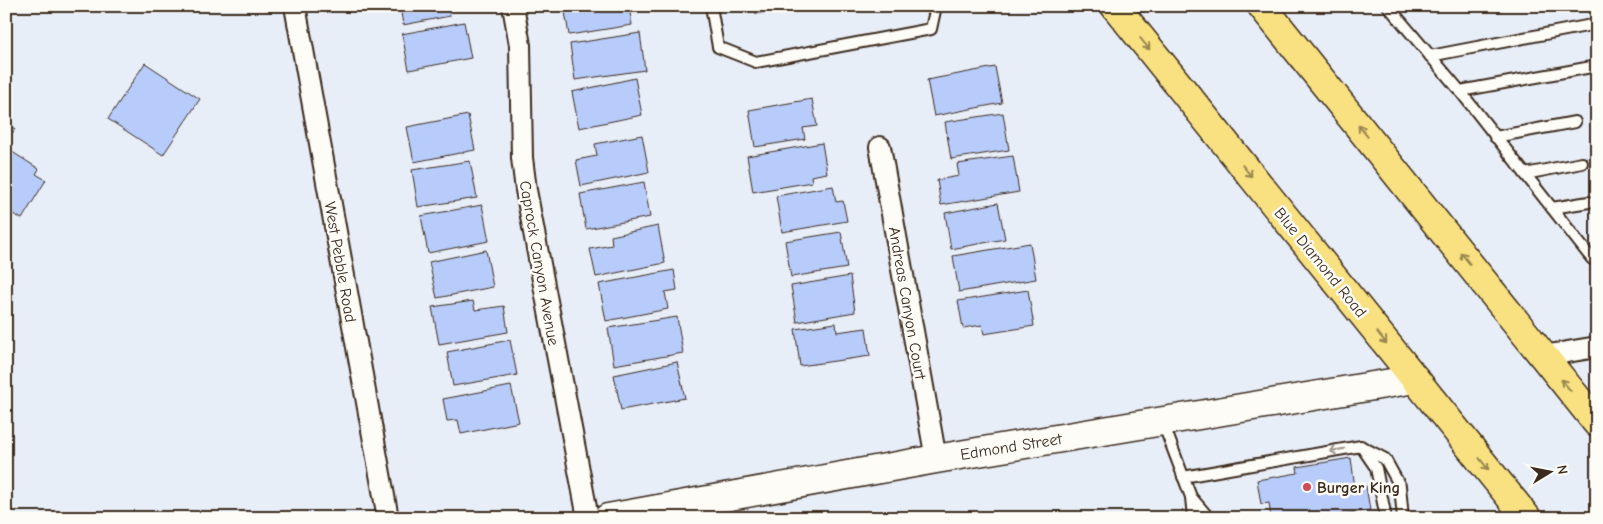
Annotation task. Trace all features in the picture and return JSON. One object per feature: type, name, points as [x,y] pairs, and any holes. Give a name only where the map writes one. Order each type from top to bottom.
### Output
[{"type":"highway","name":"Blue Diamond Road","points":[[1114,6],[1527,518]]},
{"type":"highway","points":[[1264,7],[1597,423]]},
{"type":"street","name":"West Pebble Road","points":[[294,6],[388,518]]},
{"type":"street","name":"Caprock Canyon Avenue","points":[[513,6],[520,45],[522,158],[526,190],[588,518]]},
{"type":"street","name":"Andreas Canyon Court","points":[[880,147],[936,459]]},
{"type":"street","points":[[1544,356],[1597,346]]},
{"type":"street","name":"Edmond Street","points":[[608,518],[936,459],[1415,379]]},
{"type":"lane","points":[[711,6],[718,47],[756,62],[931,29],[936,6]]},
{"type":"lane","points":[[1388,6],[1460,91],[1592,259],[1597,258]]},
{"type":"lane","points":[[1430,56],[1597,24]]},
{"type":"lane","points":[[1460,91],[1597,66]]},
{"type":"lane","points":[[1496,136],[1575,122]]},
{"type":"lane","points":[[1525,174],[1582,163]]},
{"type":"lane","points":[[1552,208],[1589,202]]},
{"type":"lane","points":[[1162,421],[1191,498],[1193,518]]},
{"type":"lane","points":[[1183,477],[1361,446],[1385,460],[1400,486],[1403,518]]},
{"type":"lane","points":[[1361,446],[1376,468],[1386,518]]},
{"type":"lane","points":[[1191,498],[1209,518]]},
{"type":"building","points":[[400,6],[463,6],[448,9],[450,16],[403,25]]},
{"type":"building","points":[[564,6],[629,6],[632,25],[569,35]]},
{"type":"building","points":[[755,6],[800,6],[756,14]]},
{"type":"building","points":[[464,22],[471,58],[409,70],[402,34]]},
{"type":"building","points":[[640,33],[645,70],[575,80],[570,44]]},
{"type":"building","points":[[145,63],[200,99],[163,155],[108,119]]},
{"type":"building","points":[[995,67],[1002,103],[934,116],[927,80]]},
{"type":"building","points":[[635,78],[642,115],[579,128],[572,92]]},
{"type":"building","points":[[812,99],[817,126],[803,128],[805,139],[755,147],[749,110]]},
{"type":"building","points":[[1003,113],[1009,150],[951,159],[945,122]]},
{"type":"building","points":[[468,115],[475,150],[414,162],[407,127]]},
{"type":"building","points":[[6,123],[15,129],[6,143]]},
{"type":"building","points":[[642,135],[649,172],[581,186],[576,160],[597,156],[595,144]]},
{"type":"building","points":[[822,143],[827,173],[811,176],[812,182],[753,192],[747,156]]},
{"type":"building","points":[[6,148],[39,169],[36,174],[46,180],[22,219],[6,210]]},
{"type":"building","points":[[1013,156],[1019,192],[941,205],[937,180],[959,176],[957,164]]},
{"type":"building","points":[[470,161],[477,198],[418,207],[412,170]]},
{"type":"building","points":[[644,182],[650,217],[586,229],[580,194]]},
{"type":"building","points":[[833,186],[836,202],[843,201],[847,221],[782,232],[776,196]]},
{"type":"building","points":[[998,203],[1005,239],[951,249],[945,213]]},
{"type":"building","points":[[482,205],[489,241],[428,253],[421,216]]},
{"type":"building","points":[[658,226],[665,263],[596,277],[590,249],[612,245],[611,236]]},
{"type":"building","points":[[841,232],[847,268],[791,277],[785,241]]},
{"type":"building","points":[[1030,243],[1036,279],[959,292],[953,256]]},
{"type":"building","points":[[486,250],[493,287],[437,298],[429,262]]},
{"type":"building","points":[[674,270],[677,290],[665,292],[668,309],[606,321],[599,284]]},
{"type":"building","points":[[850,276],[855,312],[797,322],[791,286]]},
{"type":"building","points":[[1028,290],[1034,326],[984,334],[982,325],[963,328],[958,301]]},
{"type":"building","points":[[473,301],[475,310],[504,306],[508,332],[439,344],[432,307]]},
{"type":"building","points":[[677,317],[683,353],[614,365],[608,328]]},
{"type":"building","points":[[836,323],[837,332],[866,328],[870,356],[800,366],[795,329]]},
{"type":"building","points":[[510,340],[517,375],[453,386],[447,352]]},
{"type":"building","points":[[677,362],[685,398],[621,410],[614,375]]},
{"type":"building","points":[[511,386],[519,422],[461,434],[458,420],[447,421],[443,399]]},
{"type":"building","name":"Burger King","points":[[1351,458],[1355,488],[1366,486],[1370,510],[1319,518],[1271,518],[1269,503],[1261,504],[1257,480],[1298,473],[1297,467]]},
{"type":"place","name":"Burger King","points":[[1307,487]]}]
